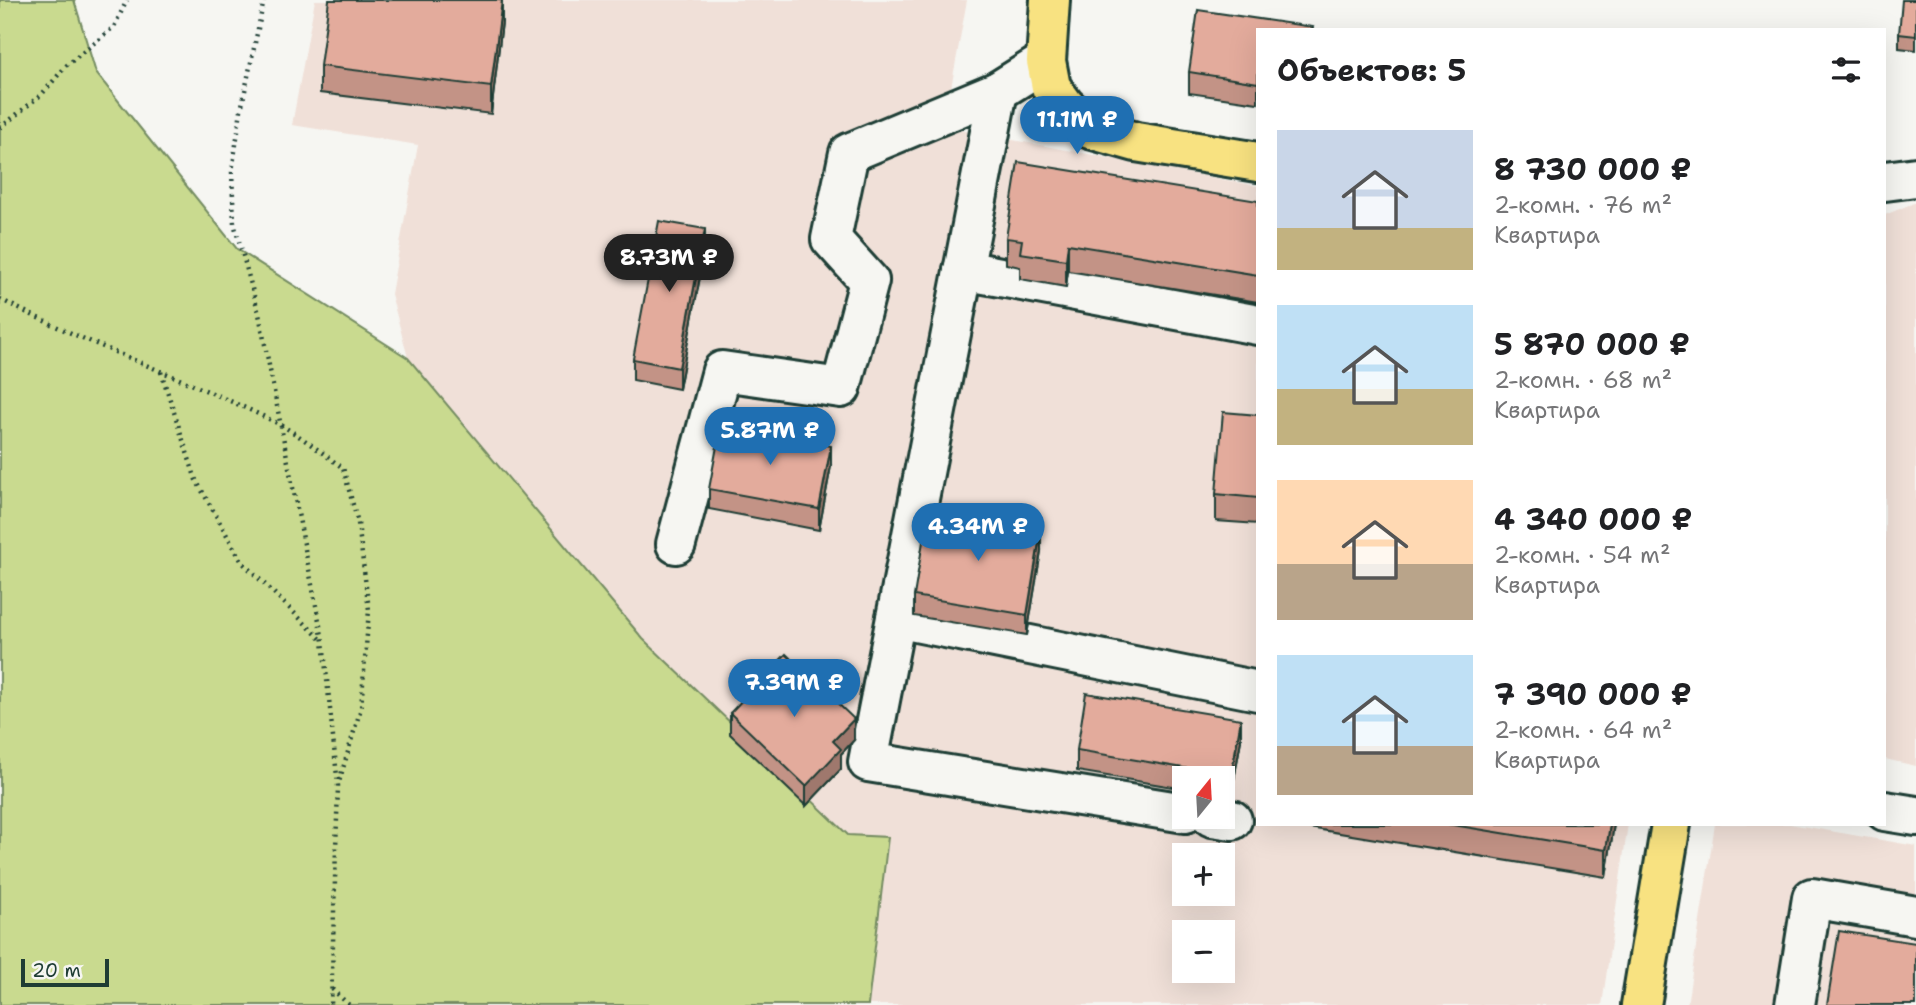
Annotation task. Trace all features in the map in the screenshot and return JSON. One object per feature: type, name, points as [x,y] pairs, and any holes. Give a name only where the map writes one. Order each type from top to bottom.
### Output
[{"type":"main road","points":[[1050,0],[1046,61],[1051,87],[1065,106],[1090,129],[1136,142],[1256,162]]},
{"type":"main road","points":[[1641,1005],[1671,826]]},
{"type":"street","points":[[676,544],[722,371],[841,388],[869,281],[831,239],[849,153],[998,90],[1046,61]]},
{"type":"street","points":[[998,90],[868,762],[1172,811]]},
{"type":"street","points":[[1886,181],[1916,177]]},
{"type":"street","points":[[963,271],[1256,325]]},
{"type":"street","points":[[896,618],[1256,691]]},
{"type":"street","points":[[1886,811],[1916,816]]},
{"type":"street","points":[[1795,1005],[1812,898],[1916,916]]},
{"type":"path","points":[[0,128],[42,94],[67,65],[114,27],[127,0]]},
{"type":"path","points":[[264,0],[232,172],[234,223],[259,314],[323,641],[338,786],[331,1005]]},
{"type":"path","points":[[0,299],[34,317],[280,425],[343,468],[358,523],[369,610],[361,708],[338,786]]},
{"type":"path","points":[[161,372],[196,480],[242,562],[323,641]]},
{"type":"path","points":[[332,988],[349,1005]]},
{"type":"shaded area","points":[[315,0],[967,0],[944,127],[1256,186],[1256,826],[1628,826],[1602,1005],[868,1005],[888,837],[848,835],[643,639],[408,358],[391,294],[418,145],[292,125]]},
{"type":"shaded area","points":[[1916,202],[1916,766],[1886,759],[1886,215]]},
{"type":"shaded area","points":[[1715,826],[1801,826],[1916,846],[1916,1005],[1687,1005]]},
{"type":"green space","points":[[0,0],[74,0],[96,73],[237,249],[408,358],[643,639],[848,835],[888,837],[868,1005],[0,1005]]},
{"type":"building","points":[[329,0],[502,0],[491,87],[320,66]]},
{"type":"building","points":[[1902,0],[1916,0],[1916,36],[1899,34]]},
{"type":"building","points":[[1198,10],[1313,27],[1256,28],[1256,83],[1189,72]]},
{"type":"building","points":[[1018,162],[1256,201],[1256,275],[1068,244],[1066,260],[1020,253],[1022,240],[1006,238]]},
{"type":"building","points":[[659,221],[705,229],[679,368],[633,359]]},
{"type":"building","points":[[1223,412],[1256,415],[1256,498],[1216,494]]},
{"type":"building","points":[[721,425],[831,446],[819,509],[709,489]]},
{"type":"building","points":[[928,511],[1041,530],[1027,615],[914,596]]},
{"type":"building","points":[[786,654],[854,719],[833,741],[841,749],[806,786],[730,713]]},
{"type":"building","points":[[1086,693],[1241,719],[1233,766],[1172,766],[1077,750]]},
{"type":"building","points":[[1459,826],[1610,826],[1606,850]]},
{"type":"building","points":[[1839,931],[1916,943],[1916,1005],[1827,1005]]}]
